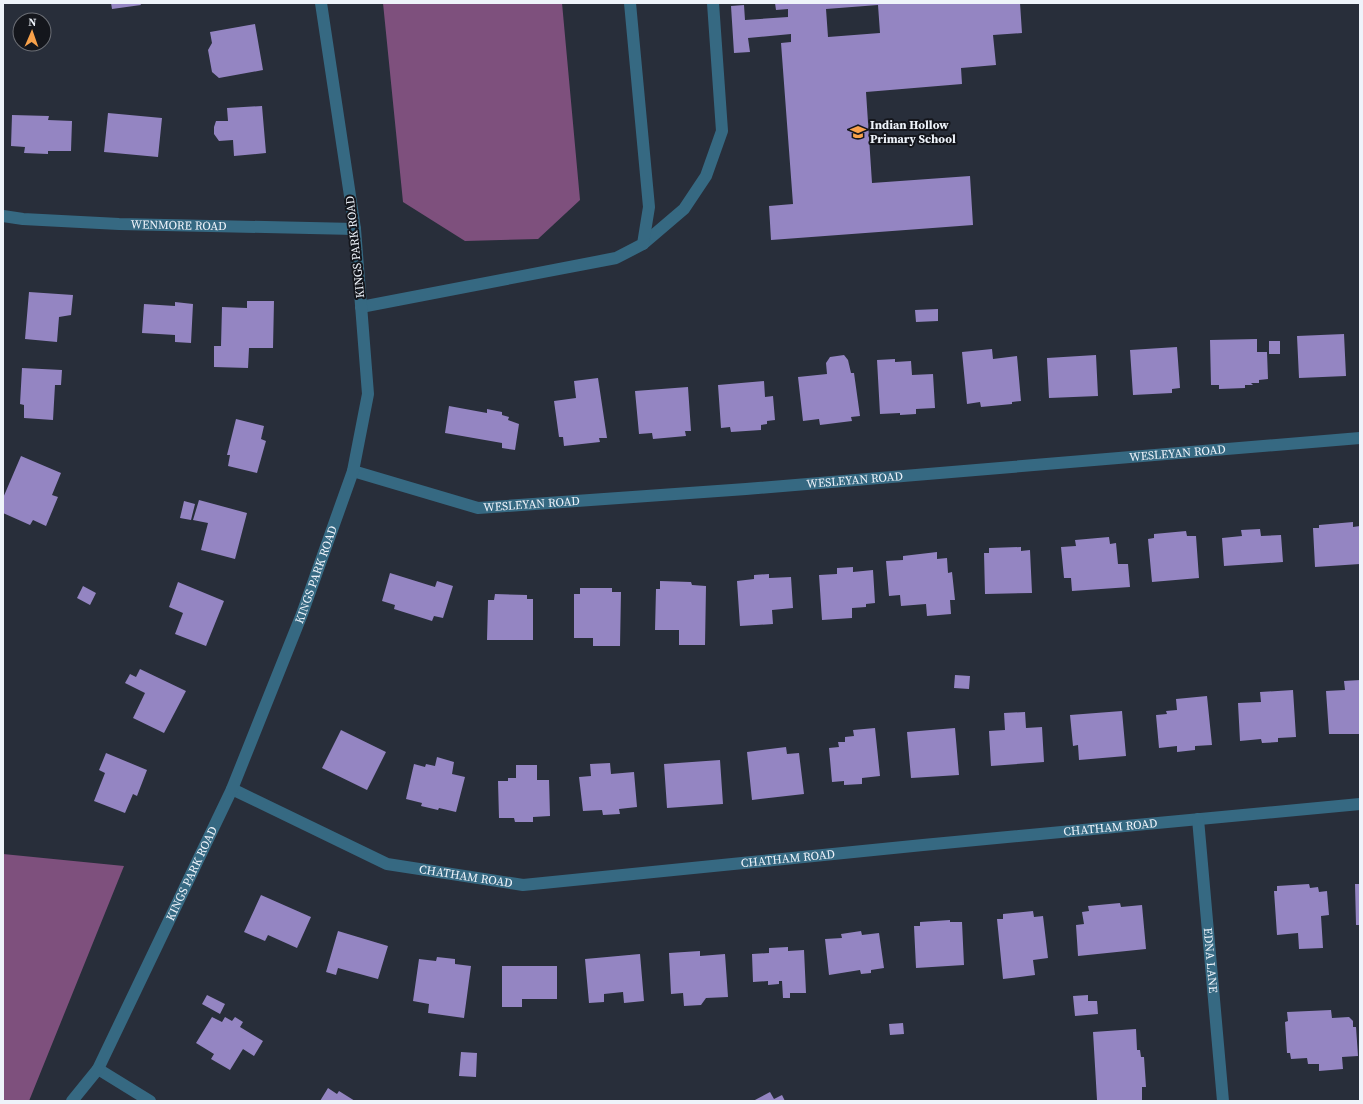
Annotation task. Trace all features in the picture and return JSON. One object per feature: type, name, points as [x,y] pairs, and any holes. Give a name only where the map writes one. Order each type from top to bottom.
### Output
[{"type":"street","name":"KINGS PARK ROAD","points":[[72,1101],[98,1069],[232,789],[302,614],[353,471],[368,394],[355,229],[321,3]]},
{"type":"street","points":[[630,3],[649,207],[643,244]]},
{"type":"street","points":[[361,307],[616,258],[643,244],[684,209],[706,176],[722,131],[712,3]]},
{"type":"street","name":"WENMORE ROAD","points":[[3,216],[23,219],[119,224],[355,229]]},
{"type":"street","name":"WESLEYAN ROAD","points":[[353,471],[478,508],[746,489],[1360,438]]},
{"type":"street","name":"CHATHAM ROAD","points":[[232,789],[387,864],[523,885],[1360,804]]},
{"type":"street","name":"EDNA LANE","points":[[1198,819],[1223,1101]]},
{"type":"street","points":[[98,1069],[150,1101]]},
{"type":"shaded area","points":[[383,3],[562,3],[580,200],[538,239],[465,241],[403,202]]},
{"type":"shaded area","points":[[3,854],[124,866],[29,1101],[3,1101]]},
{"type":"building","points":[[111,3],[140,3],[141,5],[112,9]]},
{"type":"building","points":[[775,3],[1020,3],[1022,33],[993,35],[996,65],[961,68],[962,84],[866,92],[872,183],[970,176],[973,225],[771,240],[769,206],[793,204],[781,43],[791,42],[791,34],[748,38],[750,52],[734,53],[731,6],[744,5],[745,20],[788,17],[788,9],[776,10]],"holes":[[[878,5],[880,33],[828,37],[826,9]]]},
{"type":"building","points":[[255,24],[263,70],[219,78],[212,72],[208,50],[212,43],[210,32]]},
{"type":"building","points":[[262,106],[266,153],[234,156],[233,140],[219,141],[214,134],[216,121],[228,121],[227,108]]},
{"type":"building","points":[[108,113],[162,118],[158,157],[104,152]]},
{"type":"building","points":[[12,115],[49,116],[48,120],[72,121],[71,151],[48,151],[48,154],[24,153],[25,147],[11,146]]},
{"type":"building","points":[[29,292],[73,295],[71,315],[59,317],[57,342],[25,339]]},
{"type":"building","points":[[247,301],[274,301],[273,348],[249,348],[248,368],[214,367],[214,346],[221,346],[222,307],[247,308]]},
{"type":"building","points":[[175,302],[193,304],[191,343],[175,342],[175,335],[142,333],[144,304],[175,306]]},
{"type":"building","points":[[938,309],[938,321],[916,322],[915,310]]},
{"type":"building","points":[[1344,334],[1346,376],[1299,378],[1297,336]]},
{"type":"building","points":[[1257,339],[1257,352],[1267,352],[1268,379],[1259,380],[1259,383],[1251,383],[1253,385],[1245,385],[1245,388],[1219,389],[1219,385],[1211,385],[1210,340]]},
{"type":"building","points":[[1269,341],[1280,341],[1280,354],[1269,354]]},
{"type":"building","points":[[1177,347],[1180,388],[1172,389],[1172,393],[1133,395],[1130,350]]},
{"type":"building","points":[[992,349],[993,359],[1017,356],[1021,401],[1012,402],[1012,404],[981,407],[980,402],[967,404],[962,352]]},
{"type":"building","points":[[844,355],[848,360],[851,373],[854,373],[860,416],[851,417],[852,421],[820,425],[819,419],[803,421],[798,377],[827,374],[826,363],[830,357]]},
{"type":"building","points":[[1096,355],[1098,396],[1049,398],[1047,358]]},
{"type":"building","points":[[895,359],[895,362],[911,361],[912,375],[933,374],[935,408],[916,409],[916,414],[880,414],[877,360]]},
{"type":"building","points":[[22,368],[62,370],[61,385],[55,385],[53,420],[24,418],[24,405],[20,404]]},
{"type":"building","points":[[598,378],[607,438],[599,438],[600,442],[564,446],[563,437],[559,437],[554,401],[576,398],[574,381]]},
{"type":"building","points":[[764,381],[765,397],[773,396],[775,420],[767,421],[767,424],[761,425],[761,430],[731,432],[730,427],[721,428],[718,385]]},
{"type":"building","points":[[688,387],[691,431],[685,431],[686,436],[653,439],[652,433],[639,434],[635,391]]},
{"type":"building","points":[[449,406],[487,413],[487,409],[502,412],[502,415],[509,417],[508,420],[519,424],[515,450],[502,448],[502,443],[445,433]]},
{"type":"building","points":[[236,419],[264,426],[261,439],[266,441],[257,473],[228,466],[230,455],[227,455]]},
{"type":"building","points":[[21,456],[61,473],[52,495],[58,497],[46,526],[33,520],[30,525],[3,513],[3,498]]},
{"type":"building","points":[[199,500],[247,513],[235,559],[201,550],[208,523],[193,520]]},
{"type":"building","points":[[184,501],[195,504],[191,520],[180,518]]},
{"type":"building","points":[[1353,522],[1353,527],[1360,526],[1360,564],[1315,567],[1313,528],[1319,528],[1319,525]]},
{"type":"building","points":[[1260,529],[1261,536],[1281,535],[1283,562],[1224,566],[1222,538],[1242,536],[1241,530]]},
{"type":"building","points":[[1186,531],[1187,536],[1196,536],[1199,578],[1152,582],[1148,539],[1154,538],[1154,534]]},
{"type":"building","points":[[1109,537],[1110,544],[1116,543],[1118,564],[1128,564],[1130,587],[1072,591],[1071,578],[1064,578],[1061,547],[1076,546],[1075,540]]},
{"type":"building","points":[[1021,547],[1021,551],[1030,550],[1032,593],[985,594],[984,553],[989,553],[989,548]]},
{"type":"building","points":[[937,552],[937,559],[947,558],[948,573],[952,572],[955,600],[950,600],[951,614],[927,616],[926,604],[901,606],[900,595],[889,596],[886,561],[903,560],[903,556]]},
{"type":"building","points":[[853,567],[853,572],[873,570],[875,603],[866,604],[866,607],[852,608],[852,618],[822,620],[819,575],[837,574],[837,568]]},
{"type":"building","points":[[390,573],[435,587],[437,581],[453,586],[443,618],[434,616],[432,621],[394,609],[395,605],[382,601]]},
{"type":"building","points":[[769,574],[769,578],[791,577],[793,608],[772,610],[773,624],[740,626],[737,581],[754,579],[754,575]]},
{"type":"building","points":[[660,581],[691,582],[692,585],[706,586],[705,645],[679,645],[679,630],[655,630],[656,589],[660,589]]},
{"type":"building","points":[[178,582],[224,601],[206,646],[175,634],[183,613],[169,607]]},
{"type":"building","points":[[83,586],[96,593],[90,605],[77,598]]},
{"type":"building","points":[[580,588],[612,588],[612,592],[621,592],[620,646],[593,646],[593,638],[574,638],[574,594],[580,594]]},
{"type":"building","points":[[495,594],[527,595],[527,599],[533,599],[533,640],[487,640],[488,600],[494,600]]},
{"type":"building","points":[[140,669],[186,691],[164,733],[133,718],[145,693],[125,683],[130,674],[136,677]]},
{"type":"building","points":[[955,675],[970,676],[969,689],[954,688]]},
{"type":"building","points":[[1360,680],[1360,734],[1329,734],[1326,691],[1345,690],[1344,681]]},
{"type":"building","points":[[1293,690],[1296,737],[1278,738],[1278,742],[1262,743],[1261,739],[1240,741],[1238,703],[1261,702],[1260,692]]},
{"type":"building","points":[[1207,696],[1212,745],[1195,746],[1195,750],[1177,752],[1177,746],[1159,748],[1156,715],[1167,714],[1166,711],[1177,710],[1176,699]]},
{"type":"building","points":[[1122,711],[1126,756],[1079,760],[1078,745],[1073,746],[1070,715]]},
{"type":"building","points":[[1025,712],[1026,728],[1042,727],[1044,762],[991,766],[989,731],[1005,730],[1004,713]]},
{"type":"building","points":[[875,728],[880,776],[862,778],[862,784],[844,785],[844,781],[832,782],[829,748],[839,747],[838,742],[845,742],[845,737],[854,736],[853,730]]},
{"type":"building","points":[[955,728],[959,775],[911,778],[907,732]]},
{"type":"building","points":[[341,730],[386,752],[367,790],[322,768]]},
{"type":"building","points":[[786,747],[787,754],[799,753],[804,794],[752,800],[747,752]]},
{"type":"building","points":[[106,753],[147,770],[137,796],[133,794],[125,813],[94,801],[105,773],[99,770]]},
{"type":"building","points":[[437,757],[454,762],[452,774],[465,777],[456,812],[421,806],[422,803],[406,799],[414,764],[425,767],[426,764],[435,766]]},
{"type":"building","points":[[720,760],[723,804],[667,808],[664,764]]},
{"type":"building","points":[[610,763],[611,774],[634,772],[637,807],[619,809],[620,814],[603,815],[602,810],[583,811],[579,777],[591,776],[590,764]]},
{"type":"building","points":[[516,765],[537,765],[537,780],[549,780],[550,816],[533,817],[533,822],[515,822],[514,818],[499,818],[498,781],[508,781],[508,778],[516,778]]},
{"type":"building","points":[[1309,884],[1310,888],[1318,887],[1319,892],[1327,891],[1329,915],[1321,916],[1323,948],[1299,949],[1298,933],[1277,935],[1274,891],[1277,891],[1277,886]]},
{"type":"building","points":[[1355,884],[1360,884],[1360,925],[1356,925]]},
{"type":"building","points":[[261,895],[311,917],[297,948],[268,935],[265,941],[244,932]]},
{"type":"building","points":[[1120,903],[1121,907],[1142,905],[1146,949],[1078,956],[1076,925],[1084,924],[1082,912],[1089,911],[1088,906]]},
{"type":"building","points":[[1033,911],[1034,917],[1043,916],[1048,958],[1033,960],[1035,975],[1003,979],[997,919],[1003,919],[1003,914]]},
{"type":"building","points":[[950,920],[950,922],[962,922],[964,965],[916,968],[914,926],[920,926],[920,922]]},
{"type":"building","points":[[338,931],[388,946],[378,979],[338,968],[336,975],[326,972]]},
{"type":"building","points":[[861,931],[862,935],[879,933],[884,968],[871,970],[871,973],[861,974],[860,970],[829,975],[825,939],[842,938],[841,934]]},
{"type":"building","points":[[788,947],[788,951],[804,950],[806,993],[790,993],[790,998],[783,998],[782,981],[779,981],[779,984],[768,985],[768,981],[753,982],[752,954],[769,953],[769,948]]},
{"type":"building","points":[[700,951],[700,956],[725,954],[728,997],[706,998],[701,1005],[684,1006],[683,993],[671,994],[669,953]]},
{"type":"building","points":[[640,954],[644,1001],[624,1003],[623,992],[604,994],[604,1002],[589,1003],[585,959]]},
{"type":"building","points":[[437,957],[455,959],[455,964],[471,966],[464,1018],[428,1013],[429,1004],[413,1001],[419,959],[436,961]]},
{"type":"building","points":[[502,966],[557,966],[557,999],[522,999],[522,1007],[502,1007]]},
{"type":"building","points":[[207,995],[225,1004],[220,1014],[202,1004]]},
{"type":"building","points":[[1088,995],[1088,1001],[1097,1001],[1098,1014],[1075,1016],[1073,996]]},
{"type":"building","points":[[1331,1010],[1332,1018],[1349,1017],[1353,1021],[1353,1027],[1356,1027],[1358,1056],[1342,1057],[1343,1069],[1319,1071],[1319,1064],[1308,1064],[1307,1058],[1291,1059],[1290,1053],[1287,1053],[1285,1022],[1288,1021],[1287,1012]]},
{"type":"building","points":[[212,1017],[222,1022],[225,1017],[232,1021],[235,1017],[243,1022],[240,1027],[263,1041],[254,1056],[243,1049],[230,1070],[211,1059],[214,1054],[196,1043]]},
{"type":"building","points":[[903,1023],[904,1034],[890,1035],[889,1024]]},
{"type":"building","points":[[1136,1029],[1137,1050],[1140,1050],[1141,1057],[1144,1057],[1146,1087],[1142,1087],[1142,1101],[1097,1100],[1093,1032]]},
{"type":"building","points":[[461,1052],[477,1053],[476,1077],[459,1076]]},
{"type":"building","points":[[328,1088],[337,1094],[339,1091],[355,1101],[320,1101]]},
{"type":"building","points":[[770,1092],[774,1099],[782,1095],[785,1101],[753,1101]]},
{"type":"place","name":"Indian Hollow Primary School","points":[[858,132]]}]
